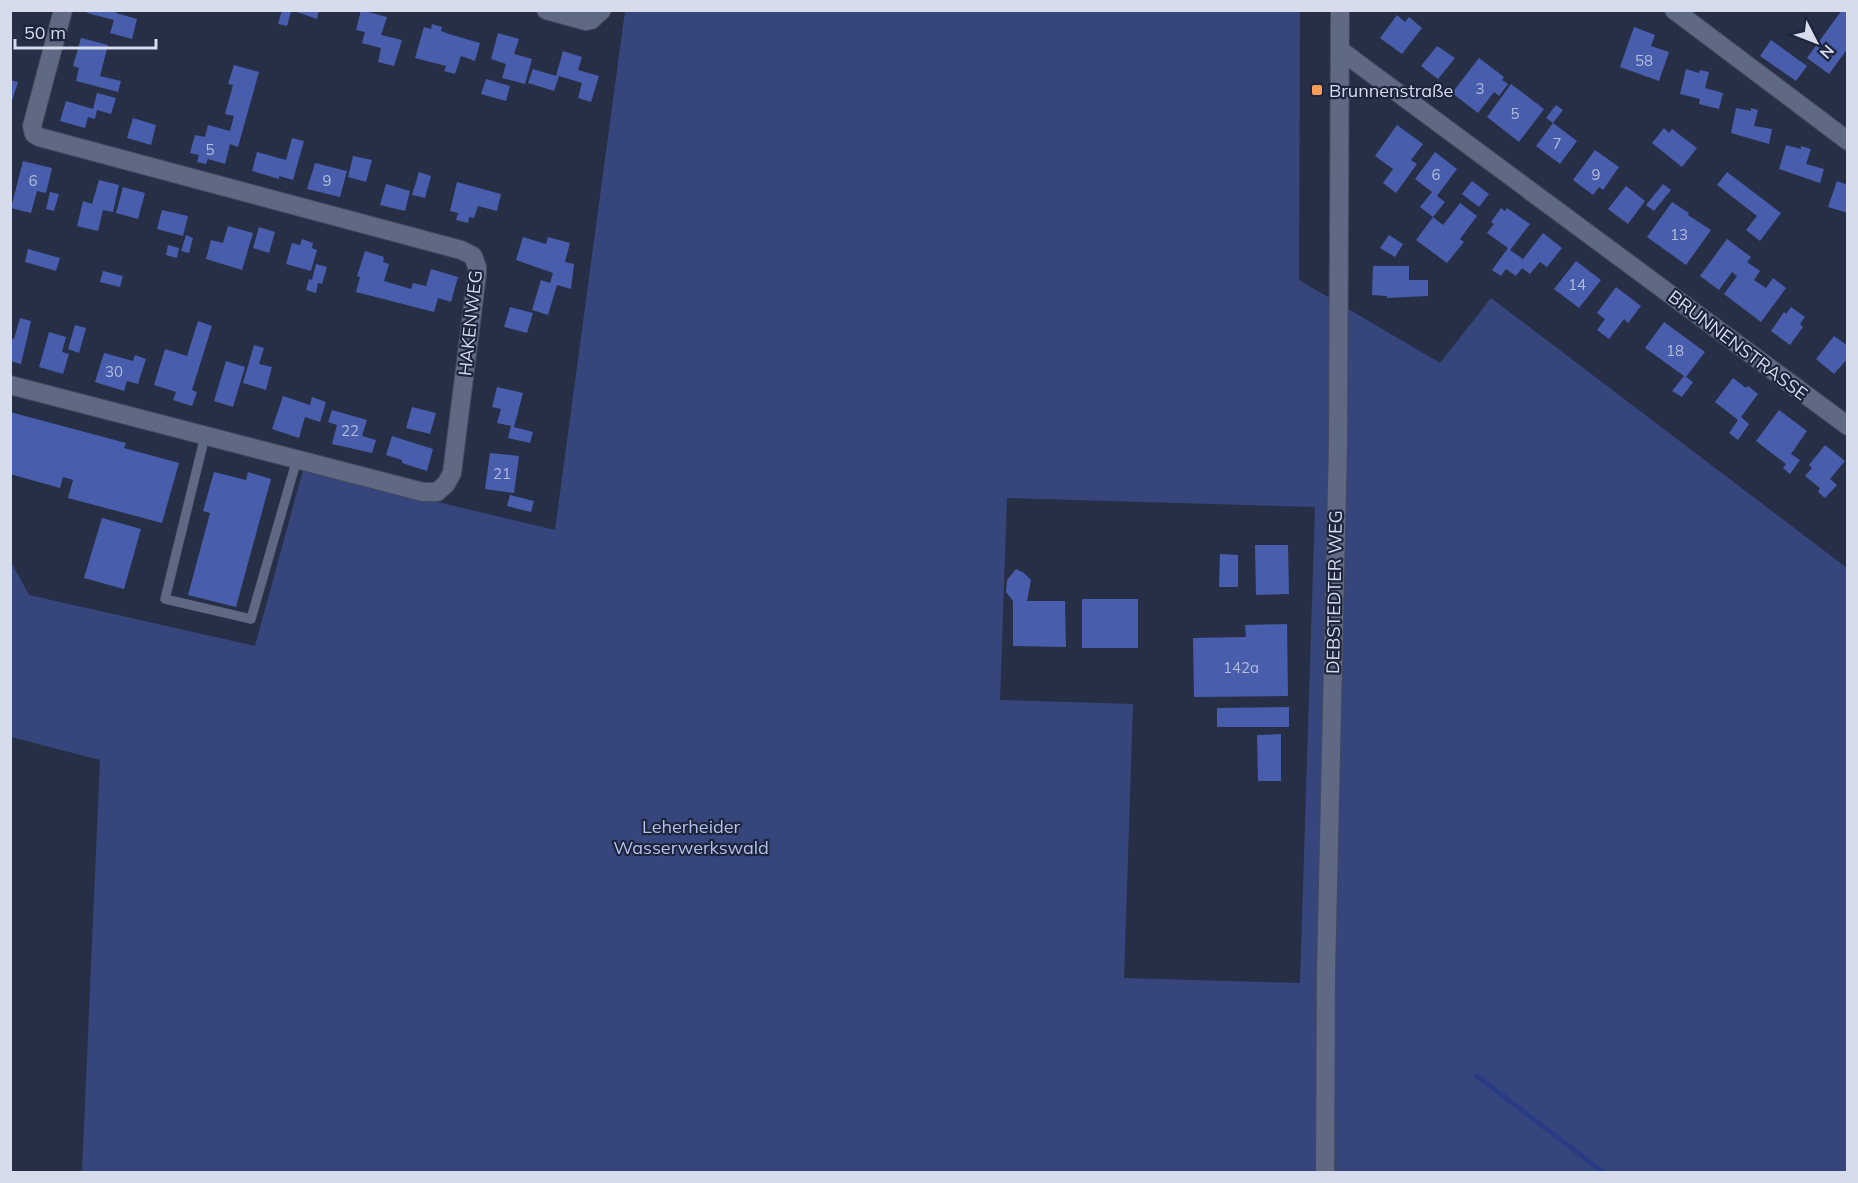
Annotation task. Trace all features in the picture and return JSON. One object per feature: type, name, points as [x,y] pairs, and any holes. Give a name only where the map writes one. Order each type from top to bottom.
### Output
[{"type":"street","name":"HAKENWEG","points":[[10,385],[423,492],[437,492],[453,473],[477,274],[473,256],[461,250],[34,134],[32,126],[63,10]]},
{"type":"street","points":[[546,10],[586,21],[600,13]]},
{"type":"street","name":"DEBSTEDTER WEG","points":[[1325,1173],[1326,973],[1338,444],[1340,10]]},
{"type":"street","points":[[1674,10],[1848,141]]},
{"type":"street","name":"BRUNNENSTRASSE","points":[[1340,50],[1848,426]]},
{"type":"lane","points":[[205,436],[165,599],[251,619],[297,459]]},
{"type":"green space","name":"Leherheider Wasserwerkswald","points":[[625,11],[1300,11],[1299,280],[1440,363],[1491,298],[1847,568],[1847,1172],[82,1172],[100,760],[11,737],[10,560],[29,595],[255,646],[303,470],[555,530]],"holes":[[[1007,498],[1315,507],[1300,983],[1124,978],[1133,704],[1000,700]]]},
{"type":"building","points":[[88,10],[117,10],[116,13],[137,19],[132,39],[110,33],[114,20],[87,13]]},
{"type":"building","points":[[282,10],[291,12],[287,26],[278,24]]},
{"type":"building","points":[[291,10],[319,10],[317,19]]},
{"type":"building","points":[[361,10],[387,17],[381,35],[402,40],[394,66],[378,62],[381,48],[362,43],[365,32],[356,30]]},
{"type":"building","points":[[1842,10],[1848,10],[1848,48],[1829,74],[1807,58]]},
{"type":"building","points":[[1397,15],[1405,22],[1409,17],[1422,28],[1402,54],[1380,38]]},
{"type":"building","points":[[432,24],[442,27],[441,31],[480,43],[475,61],[461,56],[455,74],[444,71],[446,66],[415,58],[424,27],[431,29]]},
{"type":"building","points":[[1634,27],[1655,35],[1651,46],[1669,52],[1659,81],[1620,67]]},
{"type":"building","points":[[498,33],[519,39],[514,54],[532,59],[525,84],[502,78],[506,64],[491,59]]},
{"type":"building","points":[[81,38],[108,45],[100,76],[121,81],[118,92],[76,81],[79,68],[73,66]]},
{"type":"building","points":[[1771,40],[1807,66],[1796,81],[1760,56]]},
{"type":"building","points":[[1437,46],[1455,58],[1438,79],[1421,66]]},
{"type":"building","points":[[563,51],[582,57],[578,70],[599,76],[591,102],[578,98],[582,83],[559,76],[554,91],[528,83],[533,69],[556,76]]},
{"type":"building","points":[[1479,58],[1504,77],[1502,80],[1508,84],[1499,96],[1494,92],[1478,113],[1452,93]]},
{"type":"building","points":[[234,65],[259,72],[238,147],[230,144],[225,164],[208,159],[206,164],[197,162],[199,155],[190,153],[195,135],[205,137],[208,125],[230,131],[234,116],[225,114],[233,85],[228,84]]},
{"type":"building","points":[[1686,69],[1699,73],[1700,70],[1709,72],[1705,88],[1723,93],[1719,109],[1699,104],[1700,99],[1680,94]]},
{"type":"building","points":[[486,79],[510,86],[506,101],[481,94]]},
{"type":"building","points":[[10,80],[18,82],[11,104],[10,104]]},
{"type":"building","points":[[1511,84],[1544,109],[1519,142],[1487,117]]},
{"type":"building","points":[[97,93],[116,98],[111,114],[97,110],[95,119],[88,117],[85,128],[60,121],[66,101],[93,109]]},
{"type":"building","points":[[1556,105],[1563,110],[1553,123],[1546,118]]},
{"type":"building","points":[[1736,108],[1758,110],[1754,126],[1772,129],[1769,144],[1731,133]]},
{"type":"building","points":[[133,118],[156,125],[151,145],[127,138]]},
{"type":"building","points":[[1553,123],[1577,141],[1560,164],[1536,146]]},
{"type":"building","points":[[1397,125],[1423,144],[1411,160],[1417,164],[1396,193],[1383,183],[1393,169],[1375,156]]},
{"type":"building","points":[[1664,128],[1669,133],[1672,129],[1697,148],[1682,167],[1652,143]]},
{"type":"building","points":[[292,138],[304,141],[293,180],[279,176],[279,179],[252,171],[257,152],[286,160]]},
{"type":"building","points":[[1786,145],[1811,149],[1806,164],[1824,169],[1820,183],[1779,169]]},
{"type":"building","points":[[1595,150],[1619,167],[1603,190],[1599,187],[1593,195],[1573,180]]},
{"type":"building","points":[[1435,152],[1457,169],[1437,196],[1445,202],[1433,217],[1420,207],[1432,192],[1415,179]]},
{"type":"building","points":[[353,156],[372,160],[366,182],[348,177]]},
{"type":"building","points":[[23,161],[52,168],[46,193],[37,191],[31,213],[11,208]]},
{"type":"building","points":[[315,163],[347,171],[340,197],[307,189]]},
{"type":"building","points":[[419,172],[431,176],[425,198],[412,195]]},
{"type":"building","points":[[1727,172],[1781,213],[1760,241],[1746,230],[1757,216],[1717,185]]},
{"type":"building","points":[[99,180],[119,185],[113,212],[103,210],[98,231],[77,226],[83,201],[92,204]]},
{"type":"building","points":[[1472,181],[1489,194],[1479,207],[1462,194]]},
{"type":"building","points":[[1837,181],[1848,185],[1848,213],[1828,207]]},
{"type":"building","points":[[457,182],[501,194],[497,211],[478,206],[474,218],[469,217],[468,223],[456,220],[458,213],[450,211]]},
{"type":"building","points":[[386,184],[410,191],[405,211],[380,205]]},
{"type":"building","points":[[1663,184],[1671,190],[1654,211],[1646,205]]},
{"type":"building","points":[[1626,186],[1645,201],[1628,224],[1608,209]]},
{"type":"building","points":[[123,187],[145,193],[138,219],[116,213]]},
{"type":"building","points":[[50,192],[59,194],[54,211],[46,209]]},
{"type":"building","points":[[1672,202],[1711,230],[1686,265],[1647,237]]},
{"type":"building","points":[[1460,203],[1477,216],[1460,239],[1464,242],[1447,263],[1416,240],[1433,217],[1443,225]]},
{"type":"building","points":[[1501,208],[1505,211],[1507,208],[1530,224],[1510,250],[1523,259],[1543,233],[1562,248],[1547,267],[1540,262],[1530,274],[1522,268],[1516,276],[1506,269],[1501,276],[1492,270],[1508,248],[1487,233],[1494,224],[1491,222]]},
{"type":"building","points":[[162,210],[188,216],[183,236],[157,229]]},
{"type":"building","points":[[228,226],[253,233],[242,270],[206,259],[211,240],[223,243]]},
{"type":"building","points":[[259,227],[275,232],[269,253],[253,248]]},
{"type":"building","points":[[186,235],[193,238],[189,253],[181,251]]},
{"type":"building","points":[[1389,235],[1403,244],[1395,257],[1380,248]]},
{"type":"building","points":[[523,237],[546,244],[548,237],[570,243],[565,262],[574,264],[571,289],[557,285],[548,315],[532,310],[541,280],[550,283],[553,273],[516,260]]},
{"type":"building","points":[[302,239],[313,243],[312,248],[317,250],[311,271],[286,264],[292,243],[300,245]]},
{"type":"building","points":[[1727,239],[1751,257],[1747,262],[1760,271],[1754,280],[1766,288],[1773,278],[1786,288],[1761,322],[1724,294],[1737,276],[1732,272],[1719,290],[1700,276]]},
{"type":"building","points":[[168,245],[179,248],[177,258],[166,255]]},
{"type":"building","points":[[28,249],[60,258],[56,271],[25,262]]},
{"type":"building","points":[[365,251],[384,257],[383,262],[389,264],[384,281],[411,289],[413,283],[426,286],[431,269],[458,277],[451,302],[438,298],[434,312],[356,292],[360,277],[357,276]]},
{"type":"building","points":[[1576,261],[1601,280],[1579,308],[1554,289]]},
{"type":"building","points":[[316,264],[327,267],[322,284],[318,283],[316,293],[306,290],[309,279],[312,280]]},
{"type":"building","points":[[1373,266],[1409,266],[1409,280],[1428,280],[1428,296],[1387,298],[1387,296],[1372,295]]},
{"type":"building","points":[[103,271],[123,276],[120,287],[100,282]]},
{"type":"building","points":[[1616,287],[1641,306],[1628,323],[1624,319],[1609,339],[1597,330],[1605,319],[1597,313]]},
{"type":"building","points":[[510,307],[533,313],[527,333],[504,327]]},
{"type":"building","points":[[1791,307],[1805,317],[1800,324],[1803,327],[1790,345],[1771,331],[1784,312],[1786,314]]},
{"type":"building","points":[[20,318],[31,321],[21,364],[10,361],[10,338],[14,339]]},
{"type":"building","points":[[198,321],[212,326],[192,390],[197,392],[192,406],[173,400],[176,392],[154,385],[165,349],[187,356]]},
{"type":"building","points":[[1664,322],[1705,352],[1686,377],[1693,382],[1682,397],[1672,391],[1684,376],[1645,348]]},
{"type":"building","points":[[75,325],[86,328],[79,353],[68,349]]},
{"type":"building","points":[[49,332],[66,337],[62,352],[69,354],[63,374],[39,367]]},
{"type":"building","points":[[1834,336],[1848,346],[1848,358],[1834,374],[1816,359]]},
{"type":"building","points":[[254,345],[264,348],[259,364],[272,367],[266,390],[243,383]]},
{"type":"building","points":[[104,353],[133,361],[135,355],[146,359],[138,384],[127,381],[124,391],[95,382]]},
{"type":"building","points":[[226,361],[245,367],[233,407],[214,401]]},
{"type":"building","points":[[1733,378],[1758,394],[1741,417],[1749,424],[1738,440],[1729,433],[1738,420],[1715,402]]},
{"type":"building","points":[[497,387],[523,393],[514,427],[533,432],[530,443],[508,438],[511,426],[497,423],[501,409],[492,407]]},
{"type":"building","points":[[283,396],[310,405],[312,397],[326,402],[320,422],[305,417],[299,438],[272,429]]},
{"type":"building","points":[[412,407],[436,413],[430,434],[406,428]]},
{"type":"building","points":[[332,410],[367,420],[362,436],[376,440],[372,453],[332,444],[337,425],[328,422]]},
{"type":"building","points":[[1779,410],[1807,431],[1791,454],[1800,460],[1790,474],[1783,468],[1786,464],[1756,441]]},
{"type":"building","points":[[10,412],[126,443],[124,448],[179,463],[162,523],[68,498],[73,480],[63,477],[60,488],[10,474]]},
{"type":"building","points":[[392,436],[433,449],[427,471],[386,455]]},
{"type":"building","points":[[1825,445],[1845,461],[1830,479],[1837,485],[1825,498],[1818,492],[1820,488],[1805,476],[1812,468],[1809,465]]},
{"type":"building","points":[[490,453],[519,456],[514,493],[485,489]]},
{"type":"building","points":[[214,472],[246,480],[248,472],[271,479],[236,607],[188,595],[210,513],[203,511]]},
{"type":"building","points":[[510,495],[534,501],[531,512],[507,506]]},
{"type":"building","points":[[102,518],[141,529],[124,589],[84,578]]},
{"type":"building","points":[[1255,545],[1288,545],[1289,594],[1256,595]]},
{"type":"building","points":[[1220,554],[1238,555],[1238,587],[1219,587]]},
{"type":"building","points":[[1016,569],[1031,580],[1027,601],[1065,601],[1066,647],[1013,646],[1013,601],[1006,592],[1007,580]]},
{"type":"building","points":[[1082,599],[1138,599],[1138,648],[1082,648]]},
{"type":"building","points":[[1287,624],[1288,696],[1194,697],[1193,638],[1246,637],[1245,625]]},
{"type":"building","points":[[1289,707],[1289,727],[1217,727],[1217,708]]},
{"type":"building","points":[[1281,734],[1281,781],[1258,781],[1257,735]]},
{"type":"waterway","points":[[1477,1076],[1603,1172]]},
{"type":"place","name":"Brunnenstraße","points":[[1317,90]]}]
